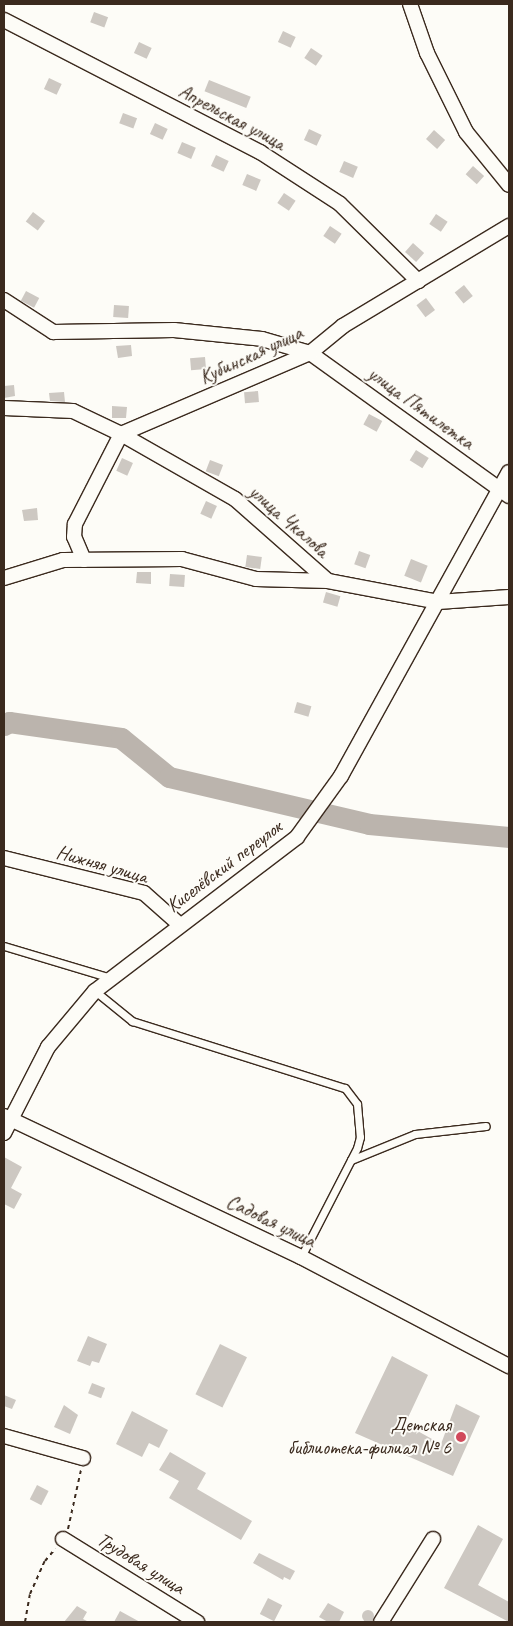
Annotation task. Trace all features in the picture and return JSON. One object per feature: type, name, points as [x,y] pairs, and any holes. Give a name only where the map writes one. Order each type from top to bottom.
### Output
[{"type":"street","points":[[410,4],[427,53],[466,132],[509,185]]},
{"type":"street","name":"Апрельская улица","points":[[4,20],[260,152],[340,204],[418,281]]},
{"type":"street","name":"Кубинская улица","points":[[121,434],[310,353],[342,326],[509,226]]},
{"type":"street","name":"улица Пятилетка","points":[[4,300],[53,332],[174,330],[262,339],[310,353],[504,492]]},
{"type":"street","name":"улица Чкалова","points":[[4,408],[73,411],[121,434],[235,499],[328,581]]},
{"type":"street","points":[[84,560],[74,537],[75,524],[121,434]]},
{"type":"street","name":"Киселёвский переулок","points":[[4,1134],[7,1118],[48,1047],[95,991],[297,837],[341,776],[438,602],[504,492],[509,472]]},
{"type":"street","name":"улица Чкалова","points":[[4,578],[63,560],[182,559],[256,579],[328,581]]},
{"type":"street","points":[[328,581],[438,602],[509,597]]},
{"type":"street","name":"Нижняя улица","points":[[4,858],[144,894],[180,925]]},
{"type":"street","name":"Садовая улица","points":[[7,1118],[302,1257],[509,1364]]},
{"type":"street","points":[[4,1436],[83,1458]]},
{"type":"street","name":"Трудовая улица","points":[[63,1539],[197,1622]]},
{"type":"street","points":[[381,1622],[432,1539]]},
{"type":"lane","points":[[4,946],[112,978]]},
{"type":"lane","points":[[95,991],[132,1021],[345,1088],[357,1104],[360,1136],[351,1160],[302,1257]]},
{"type":"lane","points":[[351,1160],[415,1134],[486,1126]]},
{"type":"building","points":[[94,12],[108,17],[104,27],[90,22]]},
{"type":"building","points":[[283,31],[296,37],[291,48],[278,42]]},
{"type":"building","points":[[139,42],[152,48],[147,59],[134,53]]},
{"type":"building","points":[[311,48],[323,56],[316,66],[304,58]]},
{"type":"building","points":[[49,78],[62,84],[57,95],[44,89]]},
{"type":"building","points":[[209,80],[251,97],[246,108],[205,91]]},
{"type":"building","points":[[123,113],[137,118],[133,128],[119,123]]},
{"type":"building","points":[[155,123],[168,129],[163,140],[150,134]]},
{"type":"building","points":[[309,129],[322,135],[317,146],[304,140]]},
{"type":"building","points":[[434,130],[445,140],[437,149],[426,139]]},
{"type":"building","points":[[182,142],[196,148],[191,159],[177,153]]},
{"type":"building","points":[[216,155],[229,161],[224,172],[211,166]]},
{"type":"building","points":[[344,161],[358,167],[353,178],[339,172]]},
{"type":"building","points":[[473,166],[484,176],[477,184],[466,174]]},
{"type":"building","points":[[247,174],[261,180],[256,191],[242,185]]},
{"type":"building","points":[[284,193],[296,201],[289,211],[277,203]]},
{"type":"building","points":[[33,212],[45,221],[38,231],[26,222]]},
{"type":"building","points":[[436,214],[448,222],[441,232],[429,224]]},
{"type":"building","points":[[330,226],[342,234],[335,244],[323,236]]},
{"type":"building","points":[[413,243],[424,253],[416,262],[405,252]]},
{"type":"building","points":[[464,285],[473,296],[463,303],[455,293]]},
{"type":"building","points":[[26,291],[39,298],[34,308],[21,301]]},
{"type":"building","points":[[426,298],[435,310],[425,317],[416,305]]},
{"type":"building","points":[[114,305],[129,306],[128,318],[113,317]]},
{"type":"building","points":[[131,345],[132,356],[118,358],[116,346]]},
{"type":"building","points":[[205,357],[206,369],[191,370],[190,358]]},
{"type":"building","points":[[14,385],[15,396],[4,398],[4,386]]},
{"type":"building","points":[[258,391],[259,402],[245,403],[244,392]]},
{"type":"building","points":[[64,392],[65,402],[50,401],[49,393]]},
{"type":"building","points":[[112,406],[127,407],[126,418],[112,418]]},
{"type":"building","points":[[369,414],[382,421],[377,432],[363,425]]},
{"type":"building","points":[[416,450],[429,458],[422,468],[410,460]]},
{"type":"building","points":[[122,458],[133,463],[127,476],[116,471]]},
{"type":"building","points":[[210,460],[223,465],[219,476],[206,471]]},
{"type":"building","points":[[206,501],[217,506],[211,519],[200,514]]},
{"type":"building","points":[[37,508],[38,520],[24,521],[22,510]]},
{"type":"building","points":[[359,551],[370,555],[365,568],[354,564]]},
{"type":"building","points":[[247,555],[262,557],[260,569],[245,567]]},
{"type":"building","points":[[411,559],[428,566],[421,582],[404,576]]},
{"type":"building","points":[[137,572],[151,572],[151,584],[136,583]]},
{"type":"building","points":[[170,574],[185,575],[184,587],[169,586]]},
{"type":"building","points":[[326,592],[340,596],[337,607],[323,603]]},
{"type":"building","points":[[297,702],[311,706],[308,717],[294,713]]},
{"type":"building","points":[[4,1157],[22,1167],[11,1188],[22,1194],[14,1209],[4,1204]]},
{"type":"building","points":[[88,1336],[107,1344],[99,1363],[92,1361],[90,1366],[77,1361]]},
{"type":"building","points":[[220,1344],[247,1357],[222,1407],[195,1394]]},
{"type":"building","points":[[392,1356],[428,1375],[405,1424],[441,1444],[456,1404],[480,1416],[453,1476],[355,1433]]},
{"type":"building","points":[[92,1383],[105,1388],[101,1398],[88,1393]]},
{"type":"building","points":[[4,1395],[16,1400],[12,1409],[4,1406]]},
{"type":"building","points":[[64,1405],[78,1415],[70,1434],[54,1427]]},
{"type":"building","points":[[132,1411],[168,1430],[159,1448],[149,1443],[142,1457],[116,1444]]},
{"type":"building","points":[[170,1452],[206,1473],[197,1489],[252,1521],[241,1540],[169,1498],[179,1481],[159,1470]]},
{"type":"building","points":[[37,1485],[49,1491],[41,1505],[30,1499]]},
{"type":"building","points":[[478,1525],[503,1539],[478,1585],[509,1602],[509,1622],[444,1588]]},
{"type":"building","points":[[259,1553],[295,1571],[290,1580],[284,1577],[283,1580],[253,1563]]},
{"type":"building","points":[[268,1598],[282,1605],[274,1621],[260,1614]]},
{"type":"building","points":[[328,1603],[344,1612],[339,1622],[328,1622],[319,1617]]},
{"type":"building","points":[[77,1606],[87,1612],[83,1619],[89,1622],[64,1622]]},
{"type":"building","points":[[366,1610],[370,1610],[374,1616],[370,1622],[366,1622],[362,1618],[362,1614]]},
{"type":"building","points":[[120,1611],[140,1622],[114,1622]]},
{"type":"waterway","points":[[4,725],[9,722],[121,738],[169,777],[369,824],[509,837]]},
{"type":"place","name":"Детская библиотека-филиал № 6","points":[[461,1437]]}]
